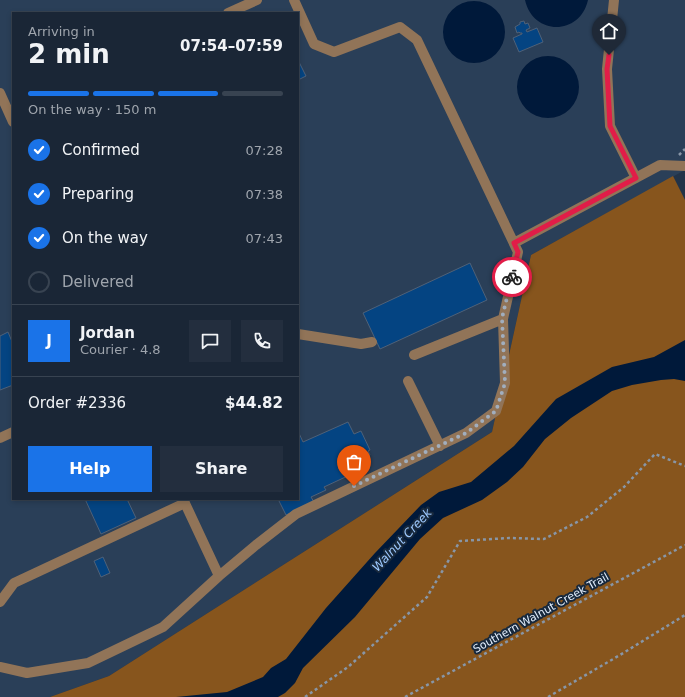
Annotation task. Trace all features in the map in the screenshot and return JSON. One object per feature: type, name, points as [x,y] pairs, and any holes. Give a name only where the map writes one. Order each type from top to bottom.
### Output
[{"type":"lane","points":[[230,12],[257,0]]},
{"type":"lane","points":[[0,667],[27,673],[88,663],[163,627],[219,576],[296,514],[466,433],[496,411],[505,383],[502,318],[518,252],[417,40],[400,27],[334,52],[314,44],[294,0]]},
{"type":"lane","points":[[614,0],[607,69],[610,126],[636,178]]},
{"type":"lane","points":[[0,93],[11,111]]},
{"type":"lane","points":[[514,243],[660,165],[685,166]]},
{"type":"lane","points":[[414,355],[502,318]]},
{"type":"lane","points":[[299,334],[361,344],[372,342]]},
{"type":"lane","points":[[408,381],[440,446]]},
{"type":"lane","points":[[0,438],[12,432]]},
{"type":"lane","points":[[0,602],[14,583],[184,501],[219,576]]},
{"type":"path","points":[[305,697],[348,668],[426,597],[460,541],[509,538],[544,539],[587,517],[624,487],[655,454],[685,466]]},
{"type":"path","name":"Southern Walnut Creek Trail","points":[[406,697],[685,545]]},
{"type":"path","points":[[548,697],[685,616]]},
{"type":"shaded area","points":[[0,0],[685,0],[685,170],[531,255],[492,432],[109,676],[50,697],[0,697]]},
{"type":"shaded area","points":[[673,176],[685,200],[685,697],[50,697],[109,676],[492,432],[531,255]]},
{"type":"water","points":[[525,0],[588,0],[583,12],[576,20],[567,25],[556,27],[546,25],[537,20],[530,12]]},
{"type":"water","points":[[468,1],[480,1],[496,10],[503,20],[505,32],[503,44],[496,54],[480,63],[468,63],[457,58],[448,49],[443,38],[443,26],[448,15],[457,6]]},
{"type":"water","points":[[542,56],[554,56],[570,65],[577,75],[579,87],[577,99],[570,109],[554,118],[542,118],[531,113],[522,104],[517,93],[517,81],[522,70],[531,61]]},
{"type":"water","name":"Walnut Creek","points":[[685,340],[685,381],[674,379],[661,380],[632,385],[612,391],[571,418],[545,439],[523,467],[507,482],[482,500],[443,518],[420,539],[355,617],[303,668],[295,683],[285,693],[278,697],[176,697],[227,692],[263,677],[271,668],[286,659],[326,608],[375,553],[421,505],[439,492],[471,482],[514,446],[556,399],[612,367],[654,357]]},
{"type":"building","points":[[524,21],[525,24],[528,23],[530,28],[526,30],[527,32],[537,28],[543,42],[519,52],[513,38],[522,34],[519,32],[517,33],[515,27],[520,24],[520,22]]},
{"type":"building","points":[[299,62],[306,76],[299,80]]},
{"type":"building","points":[[470,263],[487,300],[380,349],[363,313]]},
{"type":"building","points":[[8,332],[12,342],[12,385],[0,390],[0,336]]},
{"type":"building","points":[[348,422],[354,434],[361,431],[370,450],[368,451],[370,455],[365,457],[369,466],[324,487],[326,490],[311,497],[314,502],[286,515],[278,500],[299,500],[299,433],[303,442]]},
{"type":"building","points":[[85,500],[127,500],[136,518],[101,534]]},
{"type":"building","points":[[103,557],[110,573],[101,577],[94,561]]},
{"type":"way so far","points":[[354,486],[466,433],[496,411],[505,383],[502,318],[512,277]]},
{"type":"route","points":[[512,277],[518,252],[514,243],[636,178],[610,126],[607,69],[609,55]]}]
